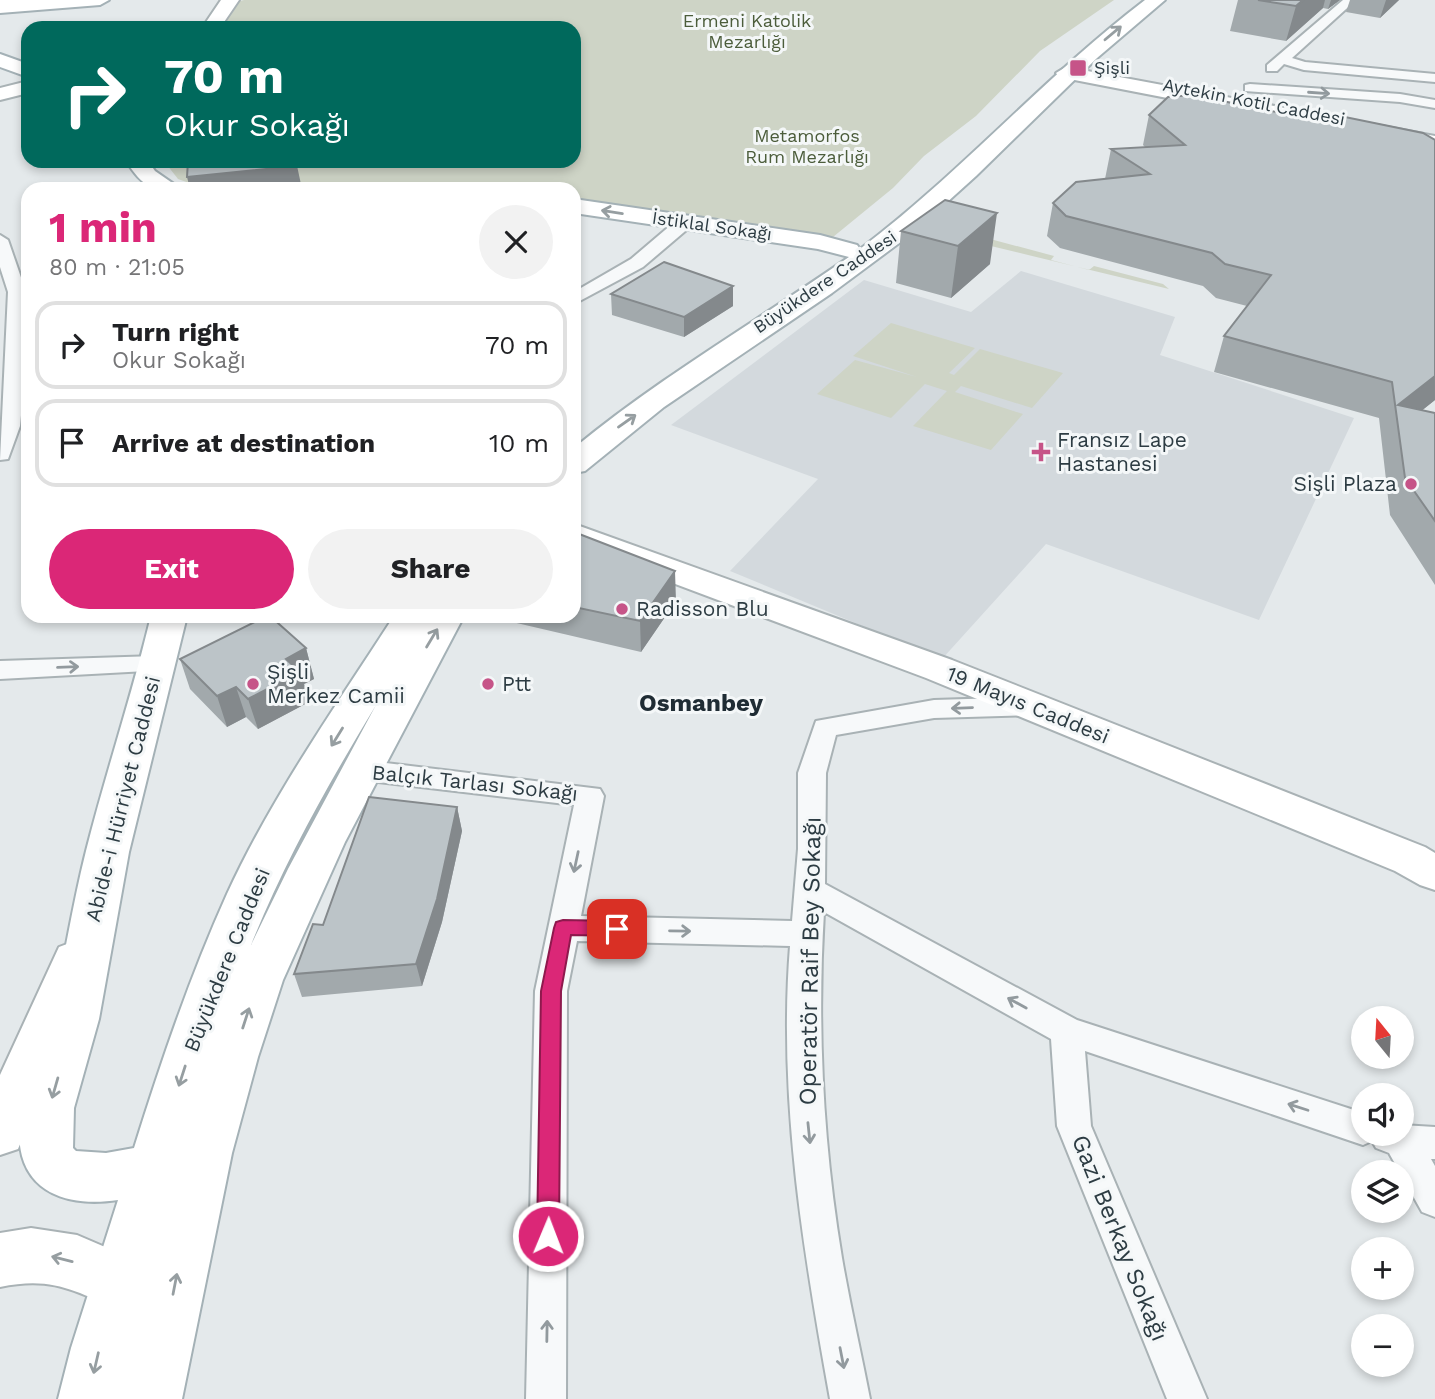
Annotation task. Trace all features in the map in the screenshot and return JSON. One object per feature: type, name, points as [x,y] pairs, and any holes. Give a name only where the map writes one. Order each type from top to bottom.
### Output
[{"type":"main road","points":[[0,6],[57,0]]},
{"type":"main road","points":[[0,6],[100,0]]},
{"type":"main road","points":[[216,21],[230,0]]},
{"type":"main road","points":[[1093,27],[1130,0]]},
{"type":"main road","name":"Büyükdere Caddesi","points":[[581,458],[612,431],[846,262],[932,205],[1059,65],[1156,0]]},
{"type":"main road","points":[[0,48],[21,56]]},
{"type":"main road","points":[[0,60],[21,68]]},
{"type":"main road","name":"Aytekin Kotil Caddesi","points":[[1059,65],[1244,94],[1435,135]]},
{"type":"main road","name":"Aytekin Kotil Caddesi","points":[[1059,65],[1435,143]]},
{"type":"main road","points":[[0,94],[21,89]]},
{"type":"main road","points":[[142,168],[147,176],[157,182]]},
{"type":"main road","name":"İstiklal Sokağı","points":[[581,207],[820,242],[846,262]]},
{"type":"main road","name":"Büyükdere Caddesi","points":[[581,429],[720,331],[846,262]]},
{"type":"main road","name":"19 Mayıs Caddesi","points":[[581,523],[617,548]]},
{"type":"main road","name":"19 Mayıs Caddesi","points":[[581,536],[1030,706],[1427,865]]},
{"type":"main road","name":"Abide-i Hürriyet Caddesi","points":[[0,1132],[65,980],[92,926],[106,855],[167,623]]},
{"type":"main road","name":"Büyükdere Caddesi","points":[[88,1399],[100,1348],[152,1170],[217,973],[250,891],[300,796],[408,623]]},
{"type":"main road","name":"Büyükdere Caddesi","points":[[152,1399],[183,1241],[212,1130],[250,1007],[278,934],[361,770],[442,623]]},
{"type":"main road","points":[[92,926],[75,1020],[47,1123],[49,1159],[59,1171],[75,1177],[111,1177],[152,1170],[196,1146],[212,1130]]},
{"type":"main road","points":[[0,1260],[48,1255],[93,1266],[120,1282],[136,1297],[139,1311],[133,1378],[134,1399]]},
{"type":"street","points":[[1244,94],[1350,0]]},
{"type":"street","points":[[1279,62],[1435,78]]},
{"type":"street","points":[[1244,94],[1400,98],[1435,104]]},
{"type":"street","points":[[581,295],[637,263],[684,223]]},
{"type":"street","points":[[0,240],[15,293],[15,372],[10,426],[0,454]]},
{"type":"street","points":[[0,670],[156,664]]},
{"type":"street","name":"Operatör Raif Bey Sokağı","points":[[850,1399],[823,1257],[806,1105],[807,934],[813,849],[812,773],[825,728],[934,709],[1030,706]]},
{"type":"street","name":"Balçık Tarlası Sokağı","points":[[361,770],[590,796],[563,928]]},
{"type":"street","points":[[810,890],[1067,1031],[1351,1125]]},
{"type":"street","points":[[546,1399],[551,991],[563,928],[807,934]]},
{"type":"street","name":"Gazi Berkay Sokağı","points":[[1067,1031],[1073,1126],[1187,1399]]},
{"type":"street","points":[[1408,1146],[1435,1200]]},
{"type":"shaded area","name":"Fransız Lape Hastanesi","points":[[1021,271],[1175,317],[1160,355],[1354,418],[1259,620],[1046,544],[942,659],[730,571],[818,479],[671,425],[864,280],[971,312]]},
{"type":"green space","points":[[1114,0],[1040,51],[976,116],[924,156],[893,188],[833,237],[581,201],[581,182],[186,182],[178,179],[169,168],[581,168],[581,21],[227,21],[240,1]]},
{"type":"green space","points":[[979,236],[1054,256],[1051,260],[1075,266],[970,241]]},
{"type":"green space","points":[[1094,266],[1163,284],[1169,289],[1089,270]]},
{"type":"green space","points":[[891,323],[975,348],[949,373],[954,375],[980,349],[1063,373],[1032,408],[961,386],[955,392],[1023,414],[991,450],[913,426],[947,391],[925,384],[891,418],[817,394],[855,360],[917,377],[853,356]]},
{"type":"building","points":[[1258,0],[1303,0],[1296,6]]},
{"type":"building","points":[[1193,95],[1296,116],[1308,113],[1334,118],[1345,117],[1423,133],[1435,140],[1435,376],[1398,405],[1435,413],[1435,521],[1405,478],[1392,382],[1224,336],[1271,275],[1225,264],[1212,253],[1066,216],[1053,203],[1076,182],[1150,174],[1111,149],[1185,145],[1149,115],[1168,97]]},
{"type":"building","points":[[188,168],[275,168],[187,177]]},
{"type":"building","points":[[945,200],[997,213],[958,246],[901,231]]},
{"type":"building","points":[[664,262],[733,286],[684,317],[611,294]]},
{"type":"building","points":[[581,535],[675,571],[640,621],[581,608]]},
{"type":"building","points":[[253,623],[278,623],[306,648],[286,659],[300,672],[248,699],[236,687],[217,696],[180,659]]},
{"type":"building","points":[[369,797],[457,807],[437,899],[416,964],[294,974],[313,924],[323,925]]},
{"type":"place","name":"Şişli","points":[[1078,68]]},
{"type":"place","name":"Fransız Lape Hastanesi","points":[[1041,452]]},
{"type":"place","name":"Sişli Plaza","points":[[1411,484]]},
{"type":"place","name":"Radisson Blu","points":[[622,609]]},
{"type":"place","name":"Şişli Merkez Camii","points":[[253,684]]},
{"type":"place","name":"Ptt","points":[[488,684]]},
{"type":"district","name":"Osmanbey","points":[[701,703]]},
{"type":"route","points":[[548,1236],[551,991],[563,928],[617,929]]},
{"type":"park label","name":"Ermeni Katolik Mezarlığı","points":[[747,31]]},
{"type":"park label","name":"Metamorfos Rum Mezarlığı","points":[[807,146]]}]
